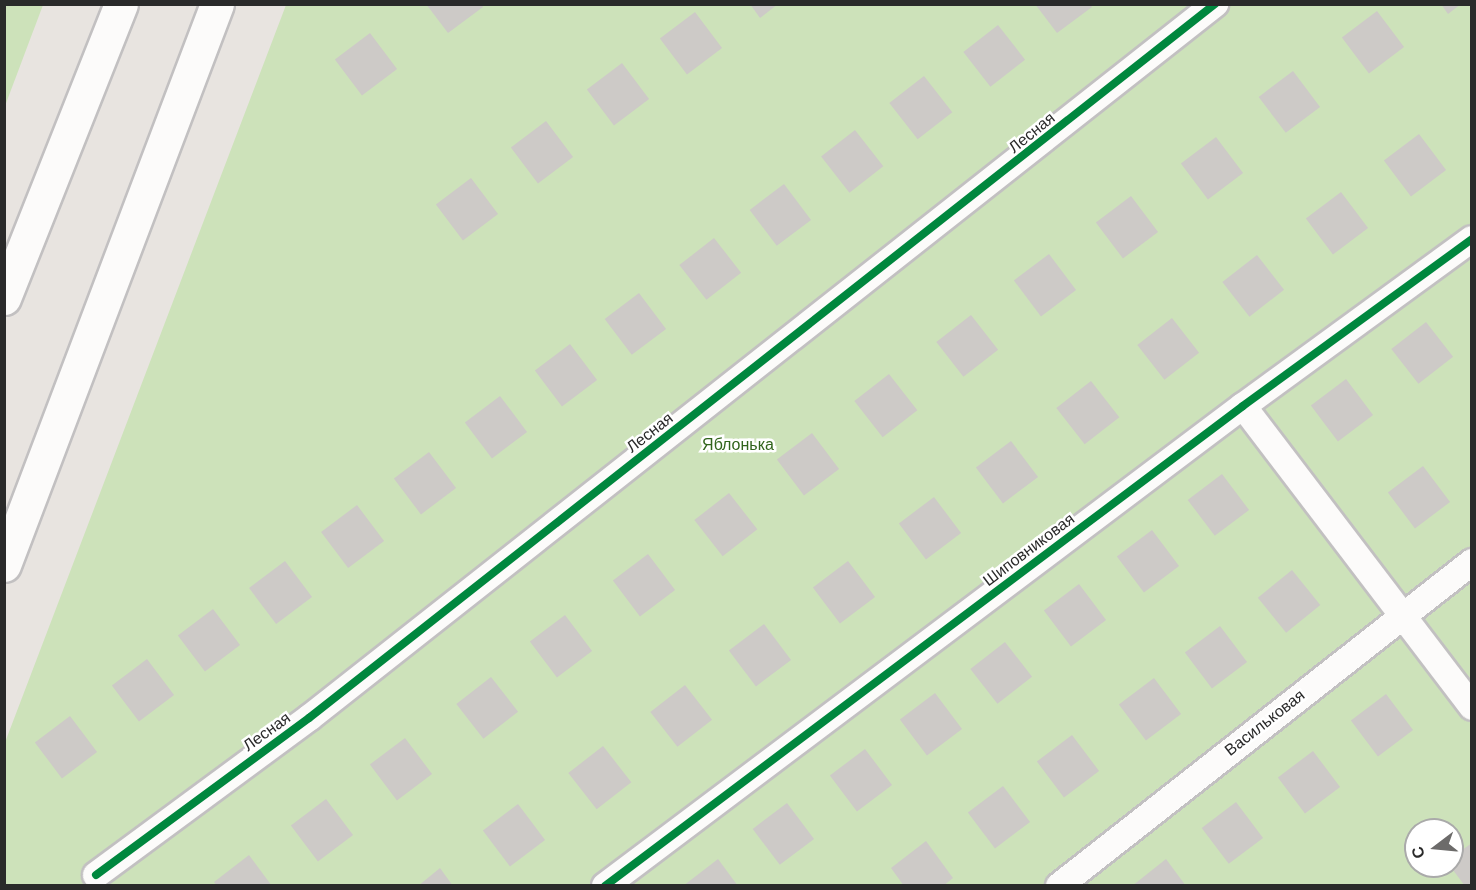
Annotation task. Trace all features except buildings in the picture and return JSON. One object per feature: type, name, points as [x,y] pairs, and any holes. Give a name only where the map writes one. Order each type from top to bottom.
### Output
[{"type":"main road","points":[[4,298],[121,4]]},
{"type":"main road","points":[[4,565],[218,4]]},
{"type":"street","name":"Лесная","points":[[96,875],[318,711],[1215,4]]},
{"type":"street","name":"Шиповниковая","points":[[605,885],[1243,406],[1472,240]]},
{"type":"street","points":[[1243,406],[1472,707]]},
{"type":"street","name":"Васильковая","points":[[1059,885],[1472,562]]},
{"type":"green space","points":[[4,5],[43,5],[5,106]]},
{"type":"green space","name":"Яблонька","points":[[286,5],[1471,5],[1471,885],[5,885],[4,745]]},
{"type":"cycle path","points":[[96,875],[309,718],[1215,4]]},
{"type":"cycle path","points":[[605,886],[1243,406],[1472,239]]}]
